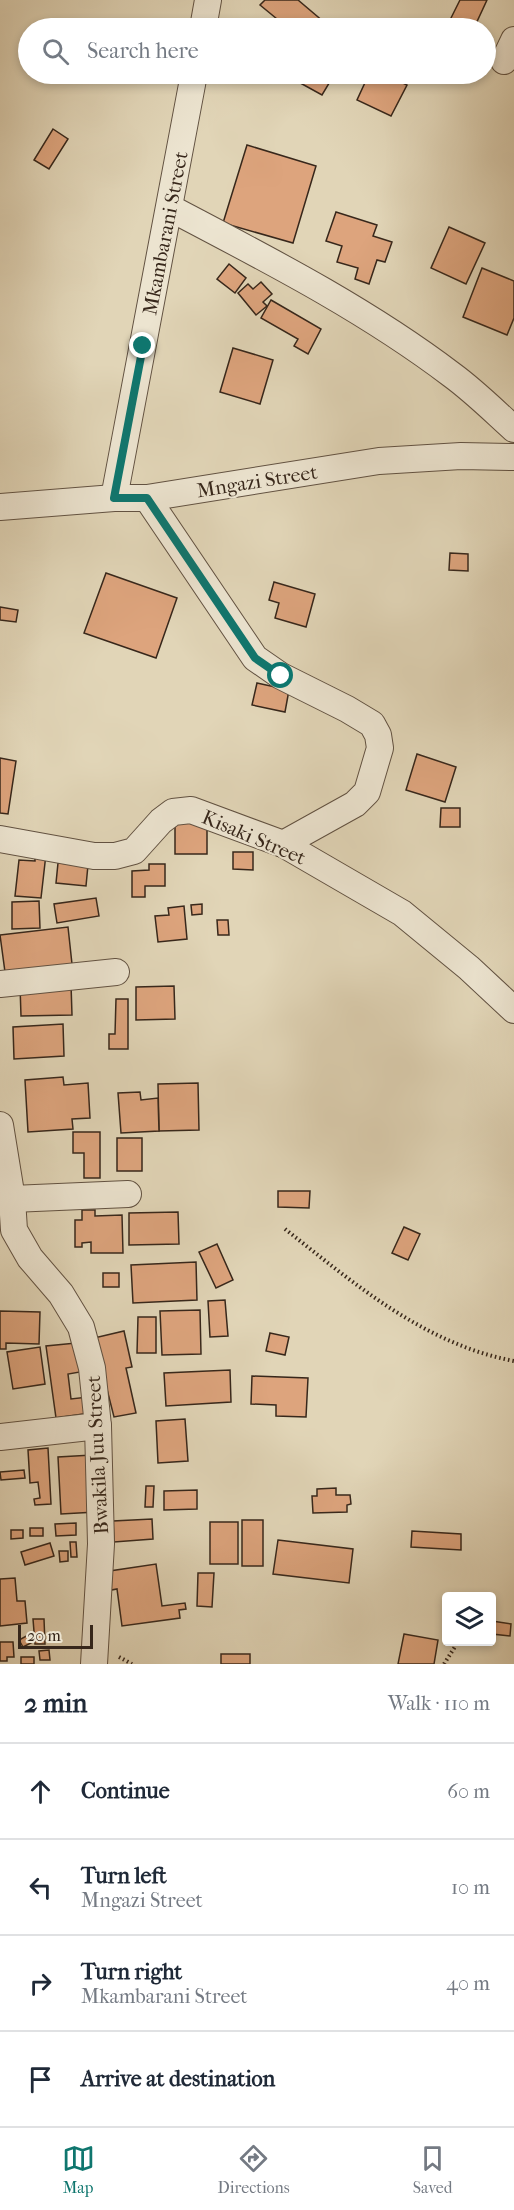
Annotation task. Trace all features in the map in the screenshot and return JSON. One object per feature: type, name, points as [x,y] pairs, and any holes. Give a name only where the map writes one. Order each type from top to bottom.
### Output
[{"type":"street","points":[[205,18],[208,0]]},
{"type":"street","name":"Mkambarani Street","points":[[114,498],[192,84]]},
{"type":"street","points":[[170,208],[278,265],[369,318],[454,376],[514,429]]},
{"type":"street","name":"Mngazi Street","points":[[0,507],[114,498],[147,498],[379,461],[460,456],[514,457]]},
{"type":"street","points":[[147,498],[255,658],[281,676],[372,724],[378,735],[380,748],[367,792],[355,804],[283,844]]},
{"type":"street","name":"Kisaki Street","points":[[0,838],[94,856],[115,856],[134,851],[161,821],[173,812],[191,810],[283,844],[402,913],[469,968],[514,1010]]},
{"type":"street","points":[[0,984],[116,972]]},
{"type":"street","name":"Bwakila Juu Street","points":[[0,1125],[12,1199],[14,1230],[30,1258],[60,1294],[81,1327],[92,1368],[98,1426],[101,1544],[94,1664]]},
{"type":"street","points":[[12,1199],[128,1194]]},
{"type":"street","points":[[0,1437],[98,1426]]},
{"type":"path","points":[[285,1229],[406,1320],[494,1357],[514,1361]]},
{"type":"path","points":[[444,1664],[455,1646]]},
{"type":"building","points":[[265,0],[298,0],[319,18],[276,18],[260,5]]},
{"type":"building","points":[[460,0],[487,0],[479,18],[451,18]]},
{"type":"building","points":[[302,84],[329,84],[322,95]]},
{"type":"building","points":[[364,84],[407,85],[391,116],[357,100]]},
{"type":"building","points":[[53,129],[68,139],[49,169],[34,160]]},
{"type":"building","points":[[247,145],[316,166],[293,243],[223,223]]},
{"type":"building","points":[[336,212],[377,225],[373,236],[392,242],[385,262],[377,260],[369,284],[355,279],[358,268],[337,262],[342,246],[326,241]]},
{"type":"building","points":[[449,227],[485,243],[466,284],[431,268]]},
{"type":"building","points":[[229,264],[246,278],[235,293],[217,279]]},
{"type":"building","points":[[482,268],[514,281],[514,318],[507,335],[463,317]]},
{"type":"building","points":[[261,282],[272,294],[263,302],[267,306],[256,315],[238,293],[248,284],[253,289]]},
{"type":"building","points":[[271,300],[321,329],[308,354],[294,346],[298,339],[261,318]]},
{"type":"building","points":[[233,348],[273,360],[260,404],[220,392]]},
{"type":"building","points":[[450,553],[468,554],[468,571],[449,570]]},
{"type":"building","points":[[106,573],[177,598],[156,658],[84,633]]},
{"type":"building","points":[[274,582],[315,594],[306,627],[275,618],[279,603],[269,600]]},
{"type":"building","points":[[0,607],[18,610],[16,622],[0,620]]},
{"type":"building","points":[[257,683],[289,690],[285,712],[252,705]]},
{"type":"building","points":[[417,754],[456,767],[445,802],[406,790]]},
{"type":"building","points":[[0,758],[16,761],[8,814],[0,813]]},
{"type":"building","points":[[441,808],[460,808],[460,827],[440,827]]},
{"type":"building","points":[[175,822],[207,822],[207,854],[175,854]]},
{"type":"building","points":[[233,852],[253,852],[253,870],[233,869]]},
{"type":"building","points":[[35,853],[46,854],[41,898],[15,896],[19,860],[35,861]]},
{"type":"building","points":[[58,863],[88,865],[86,886],[56,883]]},
{"type":"building","points":[[149,864],[165,864],[165,886],[145,886],[145,897],[132,897],[132,871],[149,870]]},
{"type":"building","points":[[96,898],[99,916],[57,923],[54,904]]},
{"type":"building","points":[[39,901],[40,928],[12,929],[12,902]]},
{"type":"building","points":[[202,904],[202,914],[192,915],[191,905]]},
{"type":"building","points":[[184,906],[187,939],[158,942],[155,916],[169,915],[168,908]]},
{"type":"building","points":[[217,920],[228,920],[229,935],[218,935]]},
{"type":"building","points":[[68,927],[72,964],[5,972],[0,935]]},
{"type":"building","points":[[71,984],[72,1015],[21,1016],[20,986]]},
{"type":"building","points":[[174,986],[175,1019],[136,1020],[136,987]]},
{"type":"building","points":[[116,999],[128,999],[128,1049],[109,1049],[109,1034],[115,1034]]},
{"type":"building","points":[[63,1024],[64,1056],[14,1059],[13,1027]]},
{"type":"building","points":[[63,1077],[64,1085],[88,1083],[90,1118],[72,1119],[73,1129],[28,1132],[25,1080]]},
{"type":"building","points":[[198,1083],[199,1130],[159,1131],[158,1084]]},
{"type":"building","points":[[140,1092],[141,1100],[158,1098],[159,1131],[121,1133],[118,1093]]},
{"type":"building","points":[[73,1132],[100,1132],[100,1178],[84,1178],[84,1153],[73,1153]]},
{"type":"building","points":[[117,1138],[142,1138],[142,1171],[117,1171]]},
{"type":"building","points":[[278,1191],[310,1191],[309,1208],[278,1207]]},
{"type":"building","points":[[82,1210],[95,1210],[95,1216],[122,1215],[123,1253],[91,1253],[91,1242],[82,1243],[82,1247],[75,1247],[75,1220],[82,1220]]},
{"type":"building","points":[[178,1212],[179,1244],[129,1245],[129,1213]]},
{"type":"building","points":[[404,1227],[420,1234],[408,1260],[392,1253]]},
{"type":"building","points":[[217,1244],[233,1280],[216,1288],[199,1252]]},
{"type":"building","points":[[196,1262],[197,1300],[133,1303],[131,1265]]},
{"type":"building","points":[[103,1273],[119,1273],[119,1287],[103,1287]]},
{"type":"building","points":[[225,1300],[228,1336],[210,1337],[208,1301]]},
{"type":"building","points":[[200,1310],[201,1354],[162,1355],[160,1311]]},
{"type":"building","points":[[0,1311],[40,1312],[39,1344],[6,1343],[6,1349],[0,1349]]},
{"type":"building","points":[[138,1317],[156,1317],[156,1353],[137,1353]]},
{"type":"building","points":[[124,1331],[132,1367],[126,1368],[136,1413],[114,1417],[94,1338]]},
{"type":"building","points":[[270,1333],[289,1337],[285,1355],[266,1351]]},
{"type":"building","points":[[76,1343],[80,1372],[68,1374],[71,1399],[88,1397],[90,1413],[56,1418],[46,1346]]},
{"type":"building","points":[[40,1347],[45,1384],[13,1389],[7,1352]]},
{"type":"building","points":[[230,1370],[231,1402],[166,1406],[164,1373]]},
{"type":"building","points":[[252,1376],[308,1378],[306,1417],[276,1416],[276,1405],[251,1404]]},
{"type":"building","points":[[185,1419],[188,1461],[158,1463],[156,1421]]},
{"type":"building","points":[[48,1448],[51,1504],[35,1505],[34,1499],[40,1498],[38,1482],[30,1483],[28,1450]]},
{"type":"building","points":[[92,1455],[96,1512],[61,1514],[58,1457]]},
{"type":"building","points":[[24,1470],[25,1478],[1,1480],[0,1472]]},
{"type":"building","points":[[146,1486],[154,1486],[153,1507],[145,1507]]},
{"type":"building","points":[[336,1488],[336,1495],[350,1495],[351,1504],[347,1505],[347,1512],[313,1513],[312,1496],[317,1496],[317,1489]]},
{"type":"building","points":[[197,1490],[197,1509],[164,1510],[164,1491]]},
{"type":"building","points":[[152,1519],[153,1539],[114,1542],[113,1521]]},
{"type":"building","points":[[242,1520],[263,1520],[263,1566],[242,1566]]},
{"type":"building","points":[[210,1522],[238,1522],[238,1564],[210,1564]]},
{"type":"building","points":[[76,1523],[76,1535],[56,1536],[55,1524]]},
{"type":"building","points":[[30,1528],[43,1528],[43,1536],[30,1536]]},
{"type":"building","points":[[11,1530],[23,1530],[23,1538],[11,1539]]},
{"type":"building","points":[[412,1531],[461,1534],[461,1550],[411,1547]]},
{"type":"building","points":[[278,1540],[353,1549],[349,1583],[273,1574]]},
{"type":"building","points":[[70,1542],[76,1542],[77,1557],[71,1557]]},
{"type":"building","points":[[50,1543],[54,1556],[25,1565],[21,1552]]},
{"type":"building","points":[[59,1551],[68,1551],[68,1561],[60,1562]]},
{"type":"building","points":[[156,1564],[162,1606],[185,1603],[186,1609],[179,1610],[180,1618],[122,1626],[117,1589],[106,1591],[103,1572]]},
{"type":"building","points":[[198,1573],[214,1573],[212,1607],[197,1606]]},
{"type":"building","points":[[15,1578],[17,1601],[25,1601],[27,1623],[0,1626],[0,1579]]},
{"type":"building","points":[[33,1619],[44,1619],[45,1644],[35,1644]]},
{"type":"building","points":[[496,1622],[511,1624],[510,1636],[496,1634]]},
{"type":"building","points":[[30,1634],[33,1642],[23,1647],[19,1640]]},
{"type":"building","points":[[404,1634],[438,1640],[434,1664],[398,1664]]},
{"type":"building","points":[[0,1642],[13,1642],[14,1657],[7,1657],[7,1661],[0,1661]]},
{"type":"building","points":[[49,1650],[50,1660],[40,1660],[39,1651]]},
{"type":"building","points":[[221,1654],[250,1654],[250,1664],[221,1664]]},
{"type":"building","points":[[21,1657],[34,1657],[34,1664],[21,1664]]},
{"type":"route","points":[[143,346],[114,498],[147,498],[233,629],[255,658],[281,676]]}]
